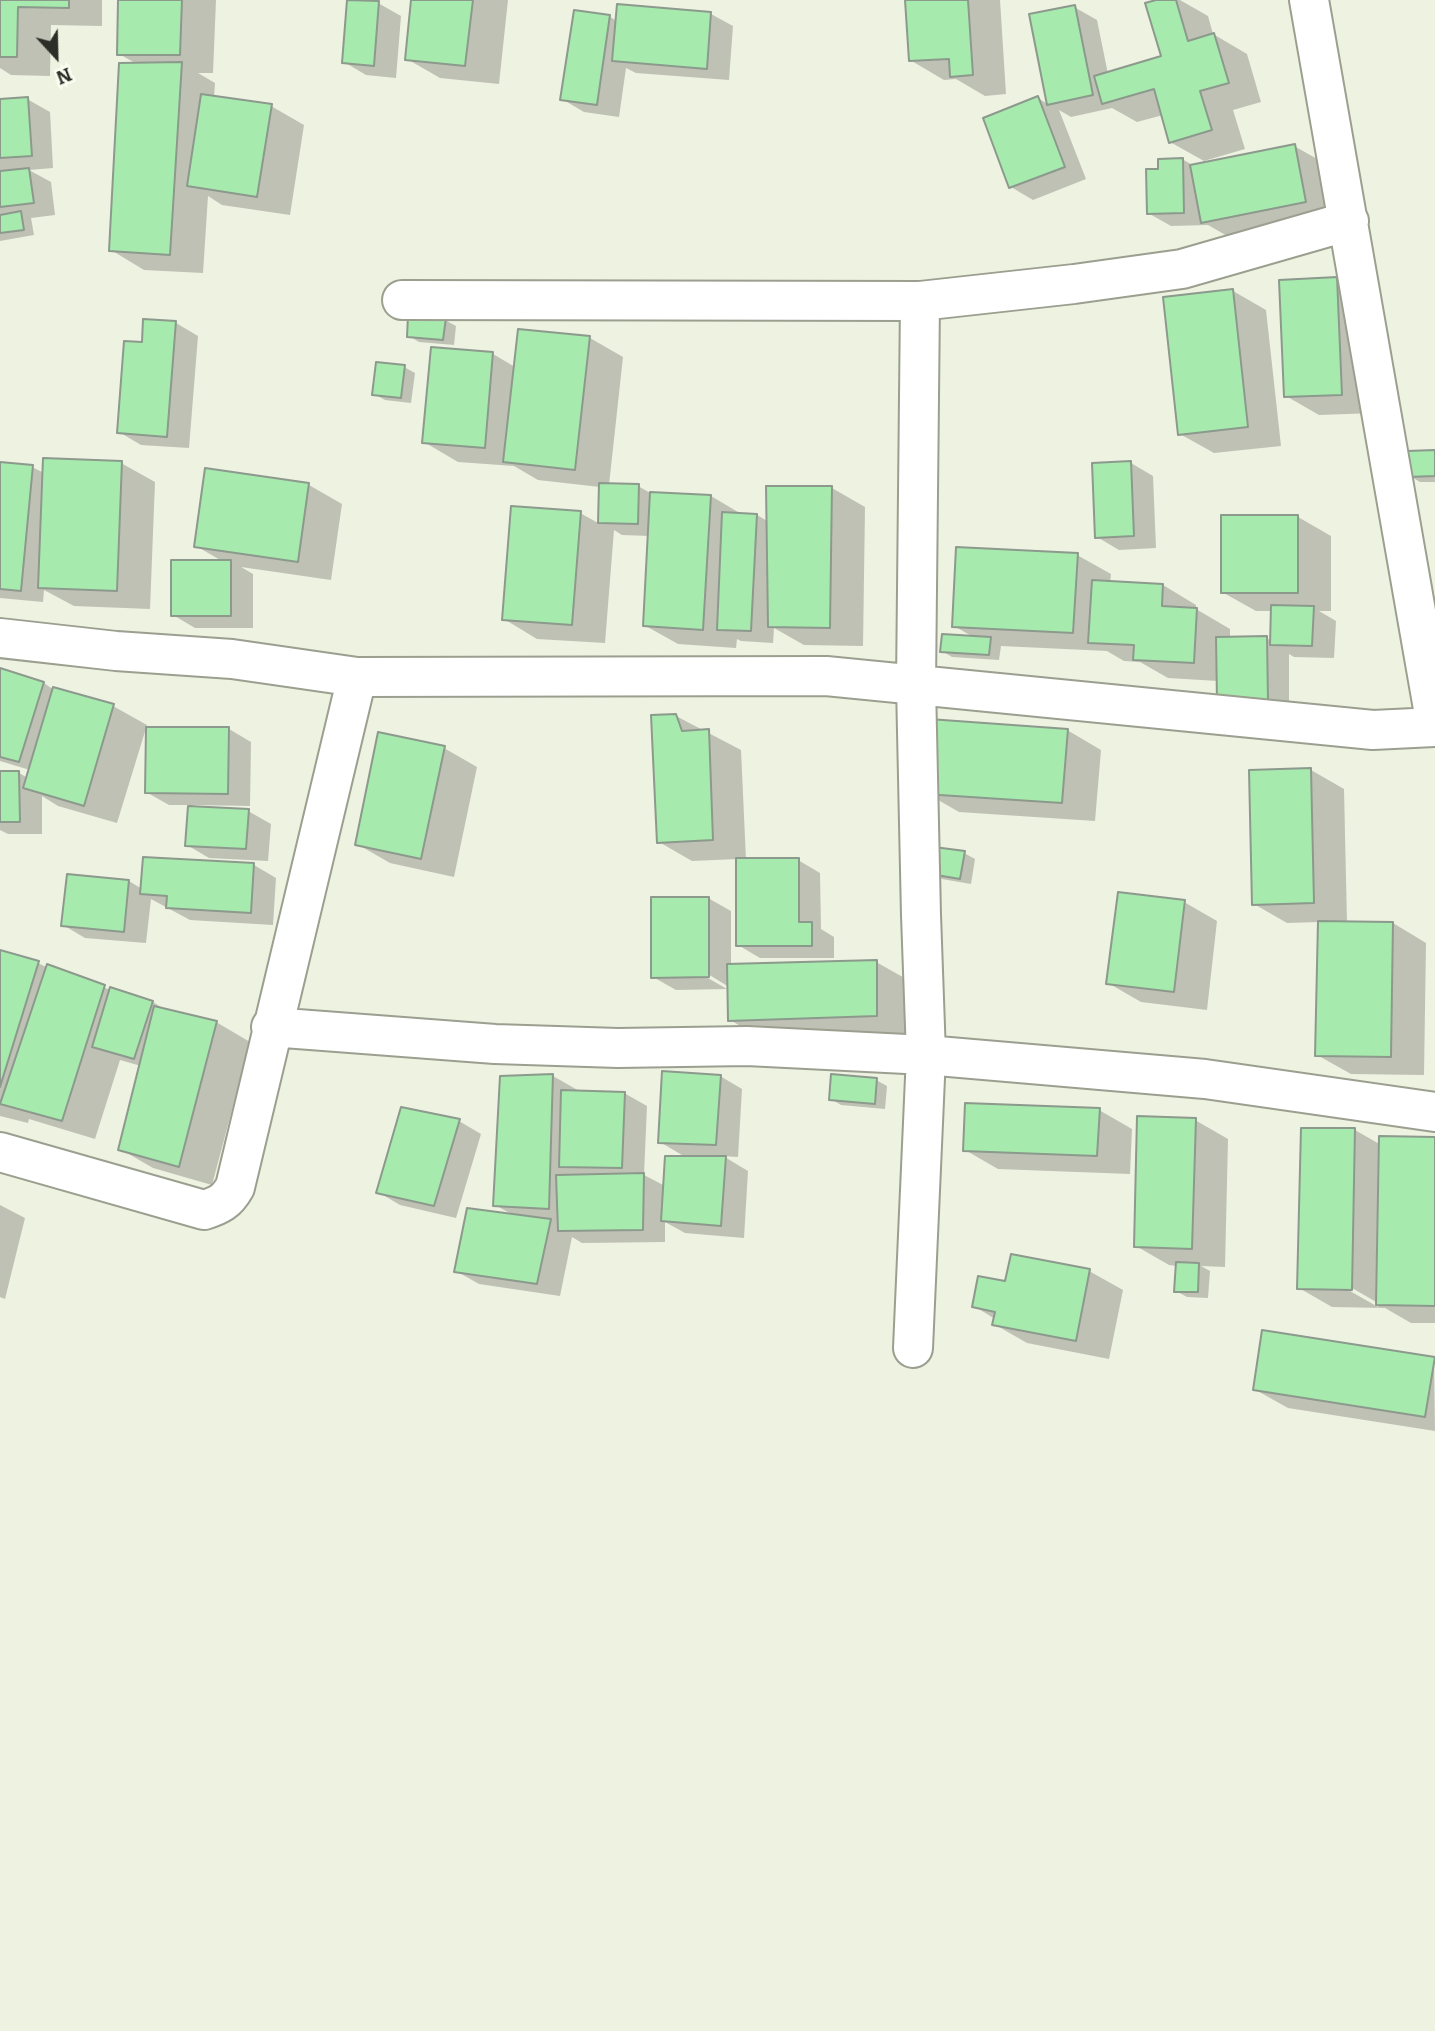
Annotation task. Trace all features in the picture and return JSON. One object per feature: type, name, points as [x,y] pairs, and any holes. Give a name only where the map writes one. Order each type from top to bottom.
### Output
[{"type":"street","points":[[1310,0],[1435,720]]},
{"type":"street","points":[[402,300],[920,301],[1074,284],[1182,268],[1349,221]]},
{"type":"street","points":[[913,1348],[926,1055],[916,685],[920,301]]},
{"type":"street","points":[[0,638],[116,651],[232,659],[357,677],[826,676],[1373,730],[1435,727]]},
{"type":"street","points":[[0,1152],[204,1210],[220,1205],[230,1197],[235,1186],[357,677]]},
{"type":"street","points":[[271,1027],[495,1044],[618,1048],[747,1045],[926,1055],[1205,1079],[1435,1112]]},
{"type":"building","points":[[0,0],[69,0],[69,8],[18,7],[17,57],[0,57]]},
{"type":"building","points":[[118,0],[182,0],[180,55],[117,55]]},
{"type":"building","points":[[347,0],[379,1],[374,66],[342,63]]},
{"type":"building","points":[[411,0],[473,0],[465,66],[405,60]]},
{"type":"building","points":[[905,0],[968,0],[973,75],[950,77],[949,59],[909,61]]},
{"type":"building","points":[[1176,0],[1188,41],[1214,33],[1229,83],[1200,91],[1212,130],[1169,143],[1154,89],[1102,104],[1094,76],[1161,56],[1145,3]]},
{"type":"building","points":[[617,4],[711,12],[707,69],[612,61]]},
{"type":"building","points":[[1075,5],[1093,95],[1047,105],[1029,14]]},
{"type":"building","points":[[574,10],[610,15],[597,105],[560,100]]},
{"type":"building","points":[[182,62],[170,255],[109,251],[119,63]]},
{"type":"building","points":[[201,94],[272,104],[257,197],[187,186]]},
{"type":"building","points":[[1038,96],[1065,167],[1009,188],[983,118]]},
{"type":"building","points":[[28,97],[32,156],[0,158],[0,99]]},
{"type":"building","points":[[1295,144],[1306,202],[1201,223],[1190,165]]},
{"type":"building","points":[[1183,158],[1184,213],[1147,214],[1146,169],[1158,169],[1158,159]]},
{"type":"building","points":[[29,168],[34,203],[0,207],[0,171]]},
{"type":"building","points":[[21,211],[24,230],[0,233],[0,215]]},
{"type":"building","points":[[1337,277],[1342,395],[1284,397],[1279,280]]},
{"type":"building","points":[[1233,289],[1248,427],[1178,435],[1163,297]]},
{"type":"building","points":[[408,315],[446,318],[443,340],[407,337]]},
{"type":"building","points":[[143,319],[176,321],[167,437],[117,433],[124,341],[142,342]]},
{"type":"building","points":[[518,329],[590,336],[575,470],[503,462]]},
{"type":"building","points":[[431,347],[493,352],[485,448],[422,443]]},
{"type":"building","points":[[376,362],[405,365],[401,398],[372,395]]},
{"type":"building","points":[[1435,450],[1435,476],[1408,477],[1407,451]]},
{"type":"building","points":[[43,458],[122,461],[117,591],[38,588]]},
{"type":"building","points":[[1131,461],[1134,536],[1095,538],[1092,463]]},
{"type":"building","points":[[0,462],[33,465],[21,591],[0,589]]},
{"type":"building","points":[[205,468],[309,483],[298,562],[194,547]]},
{"type":"building","points":[[599,483],[639,484],[638,524],[598,523]]},
{"type":"building","points":[[766,486],[832,486],[830,628],[768,627]]},
{"type":"building","points":[[650,492],[711,495],[703,630],[643,626]]},
{"type":"building","points":[[511,506],[581,511],[572,625],[502,620]]},
{"type":"building","points":[[722,512],[757,514],[751,631],[717,630]]},
{"type":"building","points":[[1221,515],[1298,515],[1298,593],[1221,593]]},
{"type":"building","points":[[956,547],[1078,553],[1073,633],[952,627]]},
{"type":"building","points":[[171,560],[231,560],[231,616],[171,616]]},
{"type":"building","points":[[1092,580],[1163,584],[1162,606],[1197,608],[1194,663],[1133,660],[1134,645],[1088,643]]},
{"type":"building","points":[[1271,605],[1314,606],[1312,646],[1270,645]]},
{"type":"building","points":[[942,634],[991,637],[989,655],[940,652]]},
{"type":"building","points":[[1267,636],[1268,701],[1217,702],[1216,637]]},
{"type":"building","points":[[0,668],[44,682],[19,762],[0,757]]},
{"type":"building","points":[[53,687],[114,704],[84,806],[23,788]]},
{"type":"building","points":[[676,714],[682,731],[709,729],[713,840],[657,843],[651,715]]},
{"type":"building","points":[[929,719],[1068,729],[1062,803],[924,794]]},
{"type":"building","points":[[146,727],[229,727],[228,794],[145,793]]},
{"type":"building","points":[[378,732],[445,746],[421,859],[355,845]]},
{"type":"building","points":[[1311,768],[1314,903],[1252,905],[1249,770]]},
{"type":"building","points":[[0,771],[19,771],[20,822],[0,822]]},
{"type":"building","points":[[188,806],[249,809],[246,849],[185,846]]},
{"type":"building","points":[[934,847],[965,851],[960,879],[930,874]]},
{"type":"building","points":[[143,857],[254,863],[251,913],[166,908],[167,896],[140,894]]},
{"type":"building","points":[[736,858],[799,858],[799,922],[812,922],[812,946],[736,946]]},
{"type":"building","points":[[67,874],[129,880],[124,932],[61,926]]},
{"type":"building","points":[[1118,892],[1185,900],[1174,992],[1106,984]]},
{"type":"building","points":[[651,897],[709,897],[709,977],[651,978]]},
{"type":"building","points":[[1318,921],[1393,922],[1391,1057],[1315,1056]]},
{"type":"building","points":[[0,950],[39,961],[0,1087]]},
{"type":"building","points":[[877,960],[877,1016],[728,1021],[727,964]]},
{"type":"building","points":[[47,964],[105,985],[62,1121],[0,1104]]},
{"type":"building","points":[[110,987],[153,1001],[134,1059],[92,1047]]},
{"type":"building","points":[[154,1006],[217,1021],[179,1167],[118,1150]]},
{"type":"building","points":[[662,1071],[721,1075],[716,1145],[658,1143]]},
{"type":"building","points":[[553,1074],[549,1209],[493,1206],[500,1076]]},
{"type":"building","points":[[831,1074],[877,1078],[875,1104],[829,1100]]},
{"type":"building","points":[[561,1090],[625,1092],[622,1168],[559,1167]]},
{"type":"building","points":[[965,1103],[1100,1108],[1097,1156],[963,1151]]},
{"type":"building","points":[[401,1107],[460,1119],[434,1206],[376,1193]]},
{"type":"building","points":[[1137,1116],[1196,1118],[1192,1249],[1134,1247]]},
{"type":"building","points":[[1301,1128],[1355,1128],[1352,1290],[1297,1289]]},
{"type":"building","points":[[1379,1136],[1435,1137],[1435,1306],[1376,1305]]},
{"type":"building","points":[[665,1156],[726,1156],[721,1226],[661,1221]]},
{"type":"building","points":[[644,1173],[643,1230],[558,1231],[556,1175]]},
{"type":"building","points":[[467,1208],[551,1219],[537,1284],[454,1272]]},
{"type":"building","points":[[1011,1254],[1090,1269],[1076,1341],[992,1325],[995,1312],[972,1307],[978,1276],[1005,1281]]},
{"type":"building","points":[[1176,1262],[1199,1263],[1198,1292],[1174,1292]]},
{"type":"building","points":[[1262,1330],[1435,1357],[1425,1417],[1253,1390]]}]
